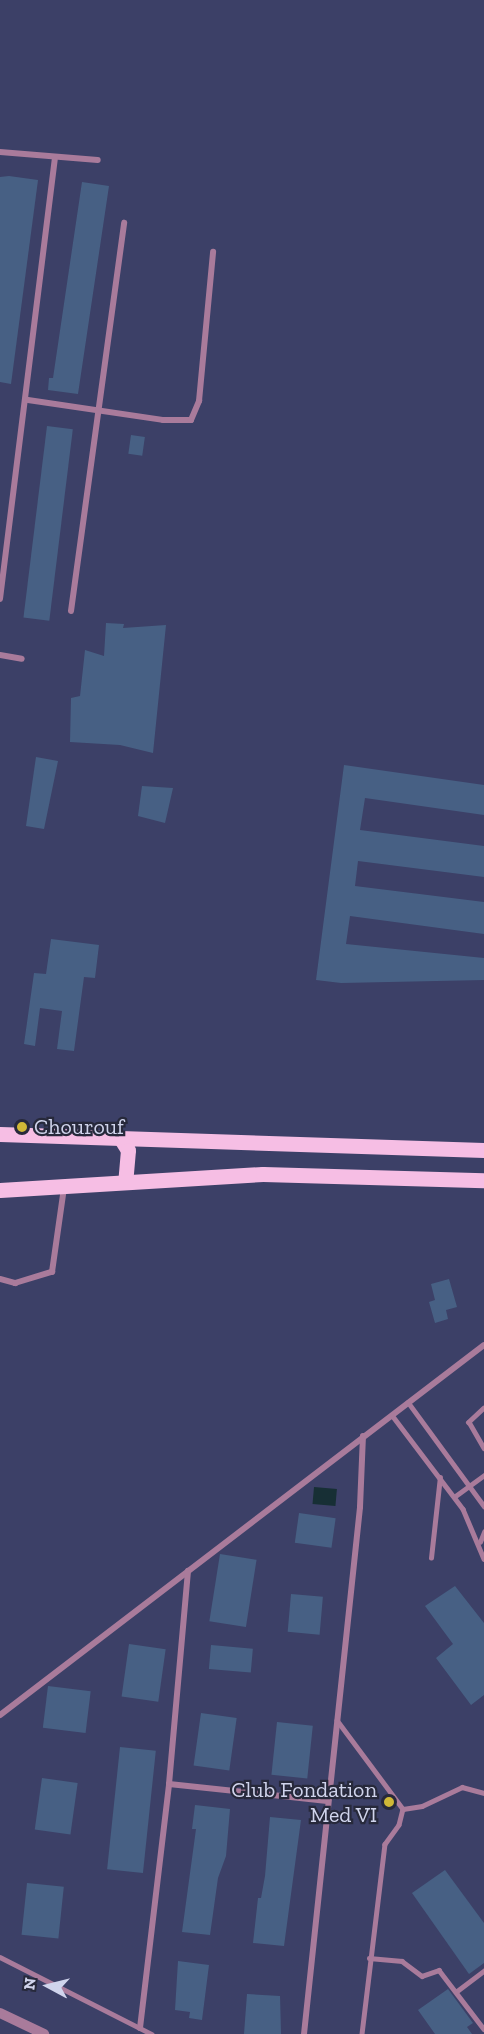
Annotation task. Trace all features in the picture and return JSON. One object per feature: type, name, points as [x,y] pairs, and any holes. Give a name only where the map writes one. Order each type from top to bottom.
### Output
[{"type":"main road","points":[[0,1134],[75,1134],[121,1139],[484,1149]]},
{"type":"main road","points":[[121,1139],[128,1150],[125,1182]]},
{"type":"main road","points":[[0,1190],[263,1174],[484,1180]]},
{"type":"street","points":[[0,152],[55,159],[98,160]]},
{"type":"street","points":[[0,599],[28,400],[55,159]]},
{"type":"street","points":[[71,611],[124,223]]},
{"type":"street","points":[[28,400],[179,422],[196,414],[213,252]]},
{"type":"street","points":[[0,655],[22,659]]},
{"type":"street","points":[[0,1279],[15,1283],[52,1272],[64,1185]]},
{"type":"street","points":[[0,1715],[484,1345]]},
{"type":"street","points":[[304,2034],[360,1508],[363,1436]]},
{"type":"street","points":[[140,2028],[169,1784],[188,1571]]},
{"type":"street","points":[[169,1784],[327,1801]]},
{"type":"street","points":[[0,2013],[44,2034]]},
{"type":"lane","points":[[408,1402],[484,1506]]},
{"type":"lane","points":[[484,1408],[469,1422],[484,1448]]},
{"type":"lane","points":[[392,1415],[454,1497],[484,1559]]},
{"type":"lane","points":[[454,1497],[484,1475]]},
{"type":"lane","points":[[431,1558],[440,1477]]},
{"type":"lane","points":[[479,1545],[484,1532]]},
{"type":"lane","points":[[337,1720],[403,1809]]},
{"type":"lane","points":[[403,1809],[422,1806],[462,1787],[484,1793]]},
{"type":"lane","points":[[362,2034],[369,1958],[385,1844],[399,1825],[403,1809]]},
{"type":"lane","points":[[0,1957],[152,2034]]},
{"type":"lane","points":[[369,1958],[402,1961],[422,1976],[439,1970],[484,2029]]},
{"type":"lane","points":[[457,1991],[484,1971]]},
{"type":"shaded area","points":[[314,1487],[337,1489],[335,1506],[313,1504]]},
{"type":"building","points":[[0,177],[38,180],[11,384],[0,382]]},
{"type":"building","points":[[82,182],[109,186],[78,394],[48,390],[49,378],[53,378]]},
{"type":"building","points":[[47,426],[73,429],[49,621],[23,618]]},
{"type":"building","points":[[131,435],[145,437],[142,456],[128,454]]},
{"type":"building","points":[[106,623],[124,624],[123,628],[166,625],[153,753],[120,745],[70,742],[71,698],[80,696],[85,650],[104,656]]},
{"type":"building","points":[[36,757],[58,761],[44,829],[26,826]]},
{"type":"building","points":[[344,765],[484,785],[484,815],[365,798],[360,830],[484,846],[484,877],[358,861],[355,886],[484,902],[484,934],[350,916],[346,944],[484,958],[484,980],[341,983],[316,980]]},
{"type":"building","points":[[142,786],[173,788],[165,823],[138,816]]},
{"type":"building","points":[[51,939],[99,945],[95,978],[84,977],[74,1051],[57,1049],[62,1011],[40,1008],[35,1046],[24,1044],[34,973],[46,974]]},
{"type":"building","points":[[449,1279],[457,1307],[446,1310],[448,1319],[435,1323],[429,1302],[435,1300],[431,1284]]},
{"type":"building","points":[[299,1513],[336,1518],[331,1548],[295,1543]]},
{"type":"building","points":[[220,1554],[257,1560],[246,1627],[209,1621]]},
{"type":"building","points":[[455,1586],[484,1623],[484,1695],[471,1705],[436,1658],[453,1644],[425,1606]]},
{"type":"building","points":[[291,1594],[323,1597],[320,1635],[288,1632]]},
{"type":"building","points":[[129,1644],[166,1649],[158,1702],[122,1696]]},
{"type":"building","points":[[211,1645],[253,1649],[251,1673],[209,1669]]},
{"type":"building","points":[[48,1686],[91,1691],[86,1733],[43,1728]]},
{"type":"building","points":[[201,1713],[237,1718],[229,1770],[194,1765]]},
{"type":"building","points":[[277,1722],[313,1726],[307,1778],[271,1775]]},
{"type":"building","points":[[120,1747],[156,1751],[143,1873],[107,1869]]},
{"type":"building","points":[[42,1778],[78,1783],[70,1835],[35,1829]]},
{"type":"building","points":[[195,1805],[230,1809],[226,1856],[218,1878],[210,1935],[182,1932],[196,1829],[192,1829]]},
{"type":"building","points":[[270,1817],[301,1820],[284,1946],[253,1943],[258,1898],[261,1898],[265,1876]]},
{"type":"building","points":[[445,1870],[484,1923],[484,1963],[469,1974],[412,1893]]},
{"type":"building","points":[[27,1883],[64,1887],[58,1939],[22,1935]]},
{"type":"building","points":[[178,1961],[209,1965],[202,2020],[189,2018],[190,2012],[175,2010]]},
{"type":"building","points":[[448,1989],[473,2023],[467,2027],[472,2034],[435,2034],[418,2010]]},
{"type":"building","points":[[247,1994],[280,1996],[281,2034],[244,2034]]},
{"type":"place","name":"Chourouf","points":[[22,1127]]},
{"type":"place","name":"Club Fondation Med VI","points":[[389,1802]]}]
